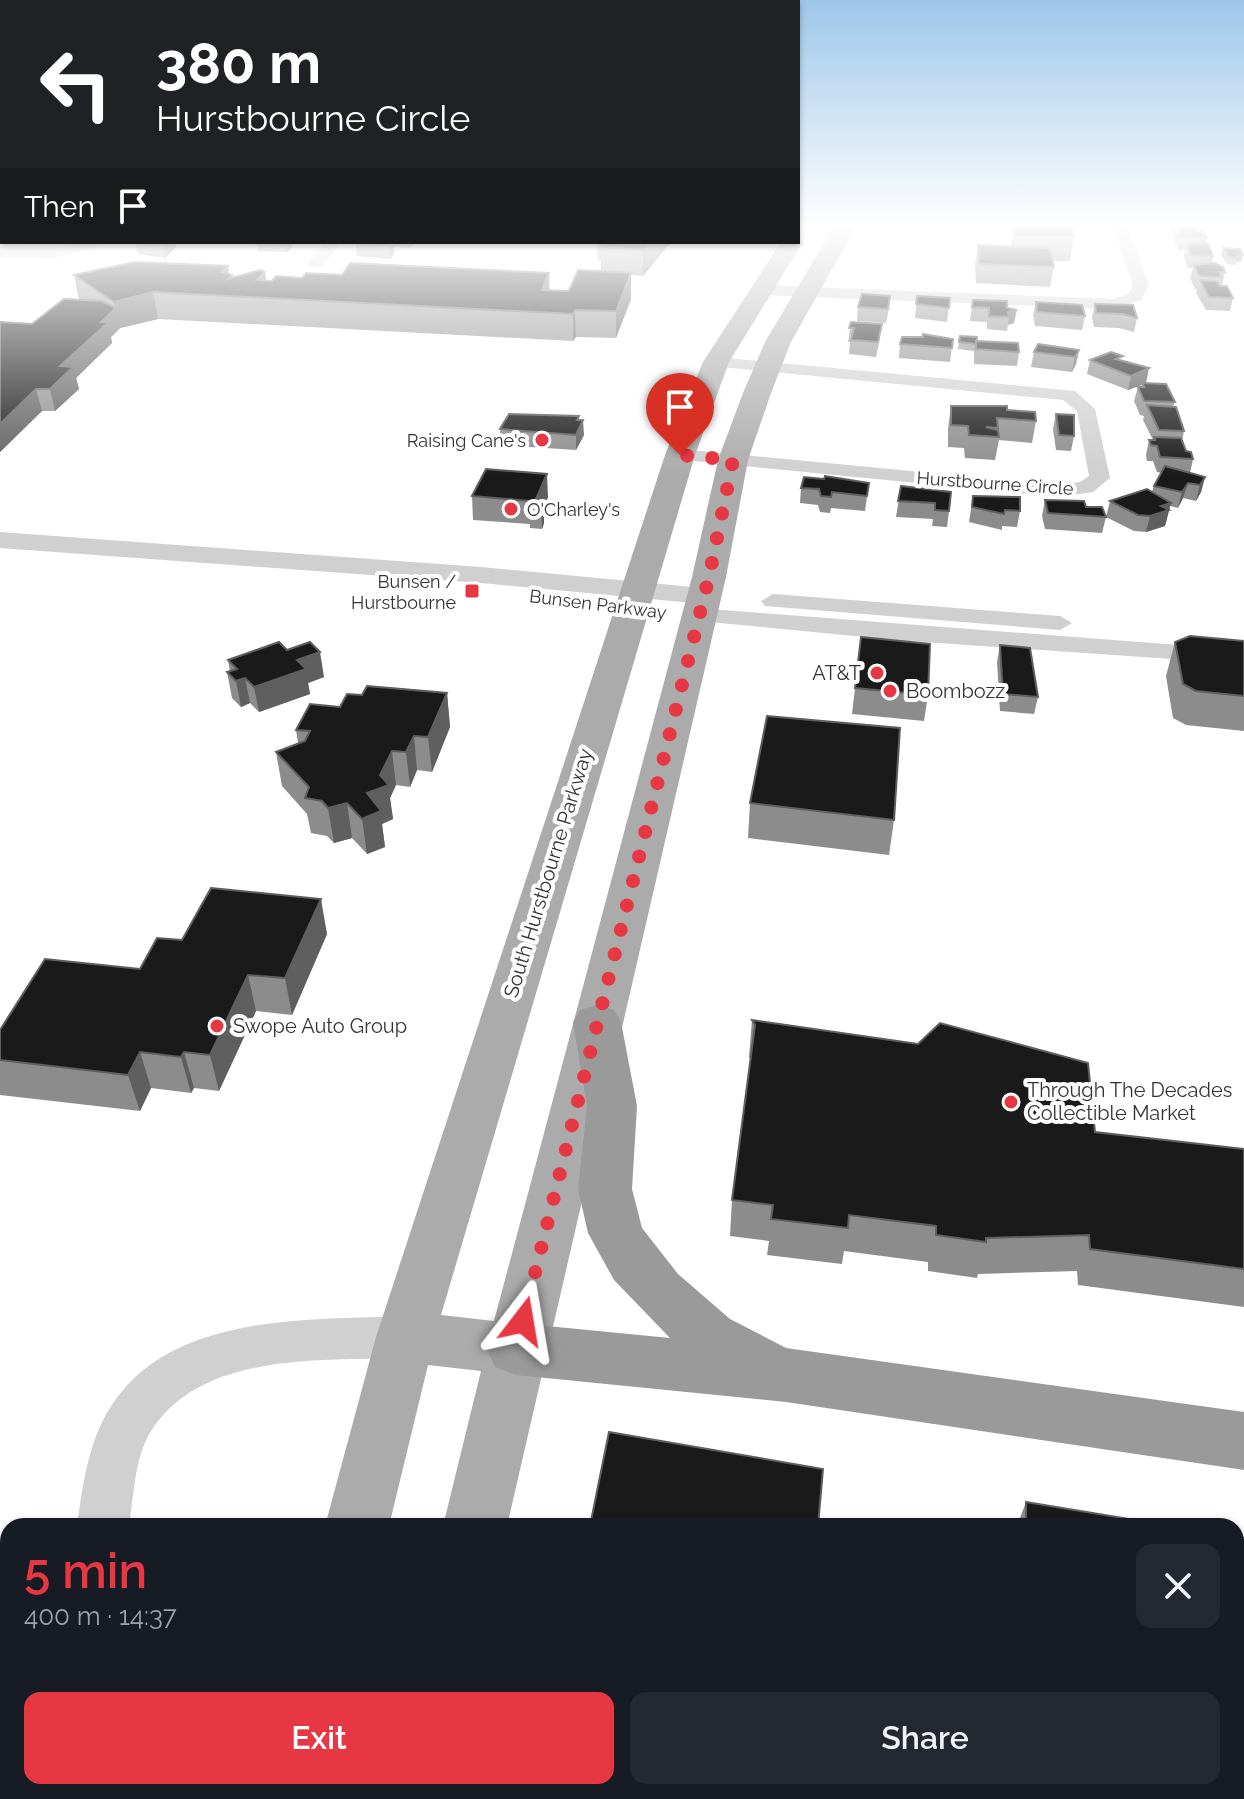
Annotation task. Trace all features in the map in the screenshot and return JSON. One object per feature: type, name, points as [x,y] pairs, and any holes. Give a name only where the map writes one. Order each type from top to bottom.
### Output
[{"type":"highway","points":[[597,1022],[612,1106],[605,1189],[616,1233],[634,1263],[658,1291],[709,1337],[786,1375]]},
{"type":"highway","points":[[516,1349],[786,1375],[1244,1441]]},
{"type":"main road","name":"South Hurstbourne Parkway","points":[[359,1518],[405,1337],[680,455],[716,362],[751,307]]},
{"type":"main road","points":[[477,1518],[733,460],[767,366],[798,307]]},
{"type":"main road","points":[[405,1337],[516,1349]]},
{"type":"street","name":"Hurstbourne Circle","points":[[680,455],[1058,491],[1086,488],[1100,478],[1086,409],[1068,395],[716,362]]},
{"type":"street","name":"Bunsen Parkway","points":[[0,540],[700,605],[1244,639]]},
{"type":"street","name":"Bunsen Parkway","points":[[0,555],[239,578],[634,599]]},
{"type":"street","name":"Bunsen Parkway","points":[[700,605],[895,633],[1244,657]]},
{"type":"street","points":[[103,1518],[105,1481],[117,1446],[140,1403],[172,1377],[215,1356],[250,1346],[405,1337]]},
{"type":"building","points":[[54,307],[116,308],[101,322],[108,322],[60,366],[73,367],[50,389],[36,389],[0,424],[0,322],[32,324]]},
{"type":"building","points":[[438,307],[618,307],[616,311],[575,310],[573,314]]},
{"type":"building","points":[[972,307],[1007,307],[1017,310],[1008,312],[1009,317],[989,316],[989,308]]},
{"type":"building","points":[[1036,307],[1083,307],[1085,316],[1037,312]]},
{"type":"building","points":[[1095,307],[1134,307],[1137,318],[1122,314],[1096,313]]},
{"type":"building","points":[[851,322],[882,324],[878,342],[851,340],[854,328],[849,328]]},
{"type":"building","points":[[923,334],[953,339],[952,348],[900,344],[902,337],[923,337]]},
{"type":"building","points":[[960,336],[977,337],[976,344],[959,342]]},
{"type":"building","points":[[976,341],[1018,343],[1019,352],[976,349]]},
{"type":"building","points":[[1038,344],[1079,350],[1075,357],[1034,352]]},
{"type":"building","points":[[1111,352],[1123,356],[1116,359],[1149,368],[1131,376],[1090,360]]},
{"type":"building","points":[[1142,383],[1166,384],[1175,402],[1144,401],[1138,387],[1144,387]]},
{"type":"building","points":[[1147,405],[1176,407],[1184,431],[1159,430]]},
{"type":"building","points":[[951,406],[1007,406],[1007,410],[1035,412],[1036,421],[997,418],[998,428],[986,427],[998,430],[999,437],[969,435],[968,426],[951,425]]},
{"type":"building","points":[[509,414],[579,416],[577,420],[583,420],[576,435],[500,429]]},
{"type":"building","points":[[1056,414],[1074,415],[1074,436],[1059,435]]},
{"type":"building","points":[[1154,437],[1181,438],[1193,459],[1160,457],[1157,446],[1151,445],[1149,440],[1155,440]]},
{"type":"building","points":[[1165,466],[1205,477],[1200,485],[1188,483],[1182,492],[1154,486]]},
{"type":"building","points":[[486,469],[547,474],[536,499],[544,500],[541,506],[529,505],[531,501],[472,496]]},
{"type":"building","points":[[825,476],[869,483],[867,496],[832,492],[831,497],[821,496],[819,489],[801,488],[804,477],[824,479]]},
{"type":"building","points":[[901,486],[951,492],[949,511],[935,510],[935,503],[898,501]]},
{"type":"building","points":[[1147,489],[1171,503],[1161,506],[1169,510],[1150,516],[1138,515],[1110,501]]},
{"type":"building","points":[[973,496],[1020,497],[1020,511],[1005,510],[1004,514],[972,507]]},
{"type":"building","points":[[1045,500],[1084,501],[1086,507],[1102,507],[1106,517],[1048,513]]},
{"type":"building","points":[[1190,636],[1244,641],[1244,696],[1196,691],[1183,684],[1175,642]]},
{"type":"building","points":[[861,637],[930,644],[928,695],[855,688]]},
{"type":"building","points":[[279,642],[287,650],[310,642],[320,652],[297,660],[306,669],[254,687],[245,678],[236,681],[227,672],[237,669],[228,660]]},
{"type":"building","points":[[1000,645],[1030,648],[1038,697],[1003,694]]},
{"type":"building","points":[[367,686],[447,693],[428,737],[414,736],[406,752],[392,751],[380,775],[389,785],[367,793],[381,811],[362,819],[347,803],[328,808],[322,801],[305,798],[309,787],[276,752],[305,741],[310,731],[296,730],[310,704],[340,707],[347,694],[362,695]]},
{"type":"building","points":[[767,716],[900,728],[894,820],[750,803]]},
{"type":"building","points":[[211,888],[321,899],[285,978],[248,975],[210,1055],[184,1052],[181,1057],[140,1052],[128,1075],[0,1060],[0,1030],[45,959],[140,969],[157,938],[182,940]]},
{"type":"building","points":[[752,1020],[918,1044],[940,1023],[1088,1063],[1095,1132],[1244,1149],[1244,1269],[1090,1249],[1089,1235],[986,1238],[986,1242],[936,1235],[936,1226],[849,1215],[848,1228],[771,1219],[773,1205],[732,1200],[755,1025]]},
{"type":"building","points":[[609,1432],[823,1469],[819,1518],[592,1518]]},
{"type":"building","points":[[1026,1502],[1123,1518],[1026,1518]]},
{"type":"place","name":"Raising Cane's","points":[[542,440]]},
{"type":"place","name":"O'Charley's","points":[[511,509]]},
{"type":"place","name":"Bunsen / Hurstbourne","points":[[472,591]]},
{"type":"place","name":"AT&T","points":[[877,673]]},
{"type":"place","name":"Boombozz","points":[[890,691]]},
{"type":"place","name":"Swope Auto Group","points":[[217,1026]]},
{"type":"place","name":"Through The Decades Collectible Market","points":[[1011,1102]]},
{"type":"route","points":[[523,1321],[697,615],[709,577],[733,460],[680,455]]}]
